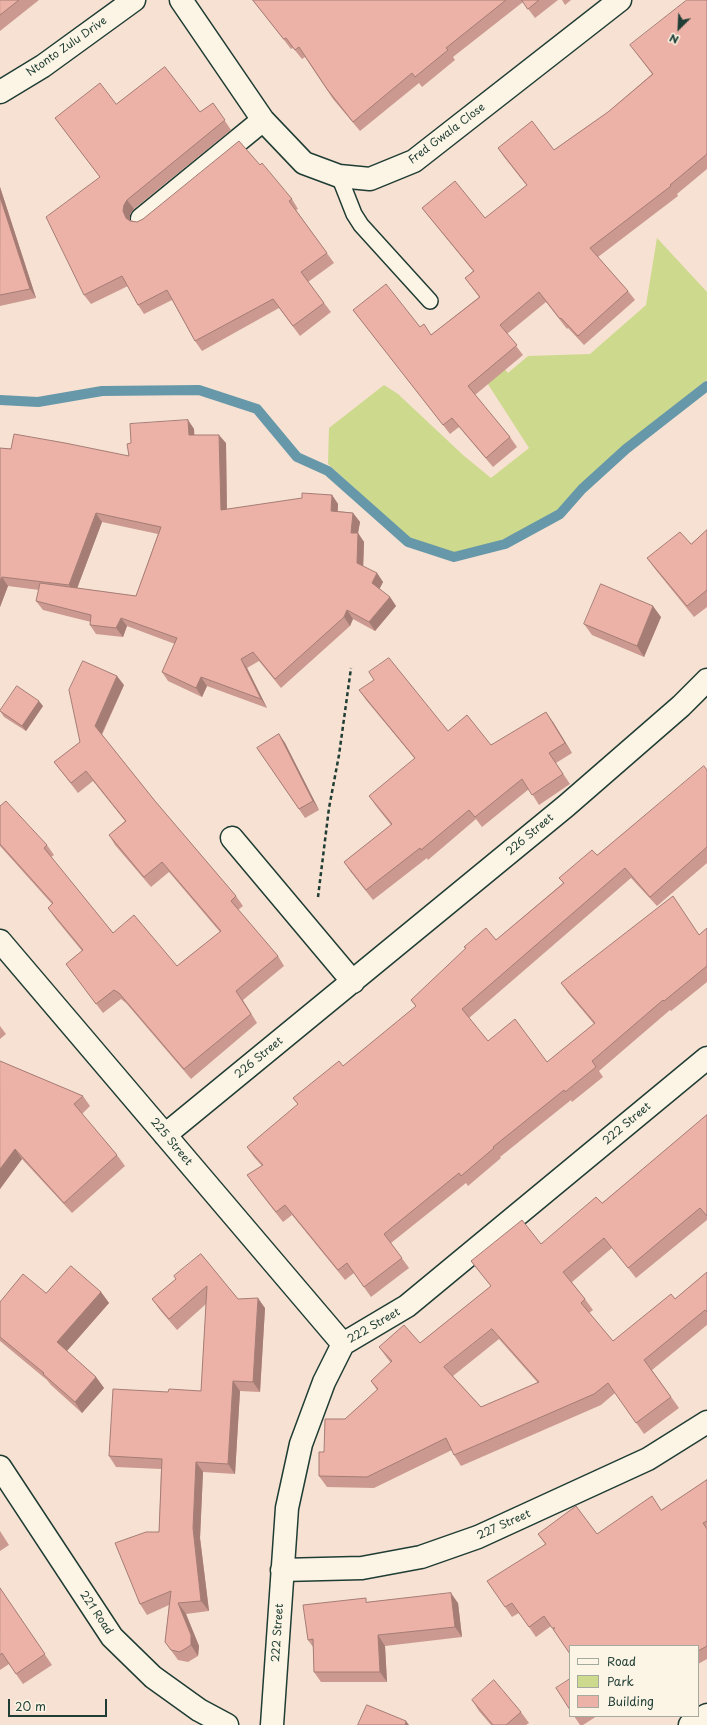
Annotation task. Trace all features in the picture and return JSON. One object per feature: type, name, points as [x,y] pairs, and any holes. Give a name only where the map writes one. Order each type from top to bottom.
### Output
[{"type":"street","name":"Ntonto Zulu Drive","points":[[0,92],[43,66],[134,0]]},
{"type":"street","name":"Fred Gwala Close","points":[[181,0],[263,120],[304,163],[339,176],[370,179],[414,161],[620,0]]},
{"type":"street","points":[[142,218],[263,120]]},
{"type":"street","name":"226 Street","points":[[165,1135],[566,806],[706,683]]},
{"type":"street","points":[[232,838],[353,982]]},
{"type":"street","name":"225 Street","points":[[0,941],[343,1344]]},
{"type":"street","name":"222 Street","points":[[272,1725],[286,1508],[301,1444],[324,1382],[343,1344],[407,1306],[707,1058]]},
{"type":"street","name":"227 Street","points":[[282,1570],[362,1568],[421,1557],[464,1542],[569,1497],[648,1459],[707,1422]]},
{"type":"street","name":"221 Road","points":[[0,1467],[112,1636],[153,1677],[199,1710],[227,1725]]},
{"type":"street","points":[[690,1725],[707,1715]]},
{"type":"lane","points":[[339,176],[354,214],[361,225],[430,302]]},
{"type":"path","points":[[318,900],[328,808],[339,755],[351,668]]},
{"type":"green space","points":[[657,238],[707,292],[707,380],[628,442],[571,501],[534,528],[458,556],[416,544],[328,464],[329,428],[384,385],[398,394],[463,455],[491,478],[529,448],[457,336],[462,318],[508,373],[528,356],[590,354],[646,305]]},
{"type":"building","points":[[0,0],[19,0],[0,15]]},
{"type":"building","points":[[253,0],[506,0],[446,48],[448,50],[415,77],[412,73],[353,122],[327,89],[299,47],[295,50],[286,38],[284,39]]},
{"type":"building","points":[[522,0],[539,0],[528,9]]},
{"type":"building","points":[[687,0],[707,0],[707,154],[670,185],[671,186],[590,248],[628,291],[578,336],[561,318],[560,319],[539,292],[500,325],[517,345],[468,386],[510,437],[486,458],[452,418],[443,425],[353,310],[386,284],[420,327],[424,324],[431,335],[480,297],[465,278],[474,271],[422,208],[455,181],[485,218],[527,185],[498,148],[532,121],[554,150],[608,112],[653,74],[630,45]]},
{"type":"building","points":[[165,67],[200,112],[213,103],[225,120],[127,200],[123,211],[126,218],[130,221],[137,222],[143,219],[239,141],[260,165],[262,163],[292,199],[289,201],[327,253],[301,272],[324,303],[293,326],[273,299],[195,341],[167,290],[138,305],[122,276],[84,295],[46,217],[100,177],[55,118],[100,83],[116,104]]},
{"type":"building","points":[[0,197],[30,289],[0,295]]},
{"type":"building","points":[[188,420],[189,435],[219,435],[221,510],[302,498],[302,493],[332,495],[331,511],[353,513],[351,533],[358,533],[357,563],[377,573],[372,583],[390,597],[369,622],[347,610],[344,617],[275,679],[253,652],[241,659],[261,699],[201,677],[196,688],[162,672],[177,638],[121,618],[116,628],[90,625],[91,615],[36,601],[40,583],[136,596],[161,527],[96,513],[69,585],[2,577],[0,581],[0,448],[11,449],[14,434],[129,456],[127,444],[131,443],[130,424]]},
{"type":"building","points":[[707,530],[707,590],[687,606],[647,558],[680,532],[691,544]]},
{"type":"building","points":[[601,584],[653,606],[637,646],[584,624]]},
{"type":"building","points":[[389,658],[448,731],[467,715],[491,745],[546,712],[565,743],[549,753],[563,774],[532,795],[522,779],[475,817],[469,810],[421,850],[420,848],[366,890],[344,862],[392,824],[369,796],[415,758],[359,690],[374,680],[369,672]]},
{"type":"building","points":[[83,661],[117,676],[95,726],[155,801],[236,896],[231,901],[278,956],[236,991],[251,1014],[184,1069],[119,993],[114,990],[96,1004],[66,964],[83,950],[48,908],[53,903],[0,844],[0,806],[6,801],[47,845],[44,848],[113,933],[134,915],[177,966],[221,931],[162,862],[144,877],[109,835],[126,821],[86,771],[71,783],[54,762],[80,742],[69,690]]},
{"type":"building","points":[[17,686],[39,701],[22,726],[0,711]]},
{"type":"building","points":[[279,734],[313,801],[299,809],[257,748]]},
{"type":"building","points":[[704,766],[707,770],[707,847],[650,897],[625,868],[462,1009],[488,1041],[515,1019],[547,1062],[595,1023],[561,983],[673,896],[699,935],[707,928],[707,966],[664,1001],[663,1000],[592,1061],[596,1067],[565,1092],[564,1090],[493,1147],[494,1148],[461,1176],[459,1173],[384,1234],[402,1258],[364,1287],[347,1263],[338,1270],[285,1205],[276,1212],[247,1175],[263,1165],[247,1147],[298,1104],[293,1098],[339,1061],[343,1066],[416,1006],[411,1000],[466,948],[464,947],[486,928],[496,940],[564,883],[559,878],[592,850],[597,855]]},
{"type":"building","points":[[0,1061],[83,1096],[74,1104],[117,1155],[64,1203],[15,1149],[0,1169]]},
{"type":"building","points":[[707,1115],[707,1216],[700,1208],[628,1268],[604,1238],[563,1272],[585,1299],[581,1303],[613,1341],[671,1294],[675,1299],[707,1272],[707,1312],[705,1310],[644,1360],[671,1397],[636,1423],[608,1383],[594,1394],[454,1455],[446,1438],[367,1477],[319,1476],[319,1452],[324,1452],[325,1419],[345,1419],[378,1389],[371,1381],[392,1361],[379,1347],[404,1325],[420,1343],[491,1286],[471,1261],[522,1220],[541,1244],[596,1197],[602,1203]],"holes":[[[492,1329],[539,1382],[481,1407],[444,1367]]]},
{"type":"building","points":[[201,1254],[238,1299],[258,1298],[253,1382],[233,1381],[228,1464],[196,1462],[193,1528],[201,1601],[178,1603],[191,1635],[191,1645],[180,1652],[171,1650],[165,1642],[171,1591],[140,1604],[115,1543],[146,1532],[159,1532],[162,1459],[109,1456],[113,1389],[168,1392],[169,1389],[201,1391],[207,1286],[169,1319],[152,1299],[176,1279],[174,1276]]},
{"type":"building","points":[[71,1266],[101,1292],[57,1342],[96,1377],[75,1402],[43,1374],[44,1373],[0,1337],[0,1302],[23,1274],[46,1293]]},
{"type":"building","points":[[707,1480],[707,1521],[703,1523],[707,1529],[707,1646],[699,1650],[699,1645],[569,1645],[569,1653],[553,1629],[555,1628],[552,1628],[544,1616],[529,1627],[512,1603],[505,1607],[487,1581],[546,1544],[538,1534],[576,1506],[597,1534],[652,1496],[661,1510]]},
{"type":"building","points":[[0,1588],[45,1654],[16,1674],[2,1653],[0,1655]]},
{"type":"building","points":[[451,1593],[455,1627],[378,1635],[380,1672],[314,1672],[313,1639],[308,1640],[303,1605],[366,1598],[366,1602]]},
{"type":"building","points":[[494,1680],[521,1712],[506,1725],[493,1725],[472,1700]]},
{"type":"building","points":[[569,1680],[569,1708],[556,1688]]},
{"type":"building","points":[[367,1705],[406,1721],[405,1725],[358,1725]]},
{"type":"waterway","points":[[0,400],[38,402],[102,391],[199,390],[257,409],[297,457],[328,471],[408,542],[454,557],[505,544],[560,514],[582,489],[626,449],[707,386]]}]
